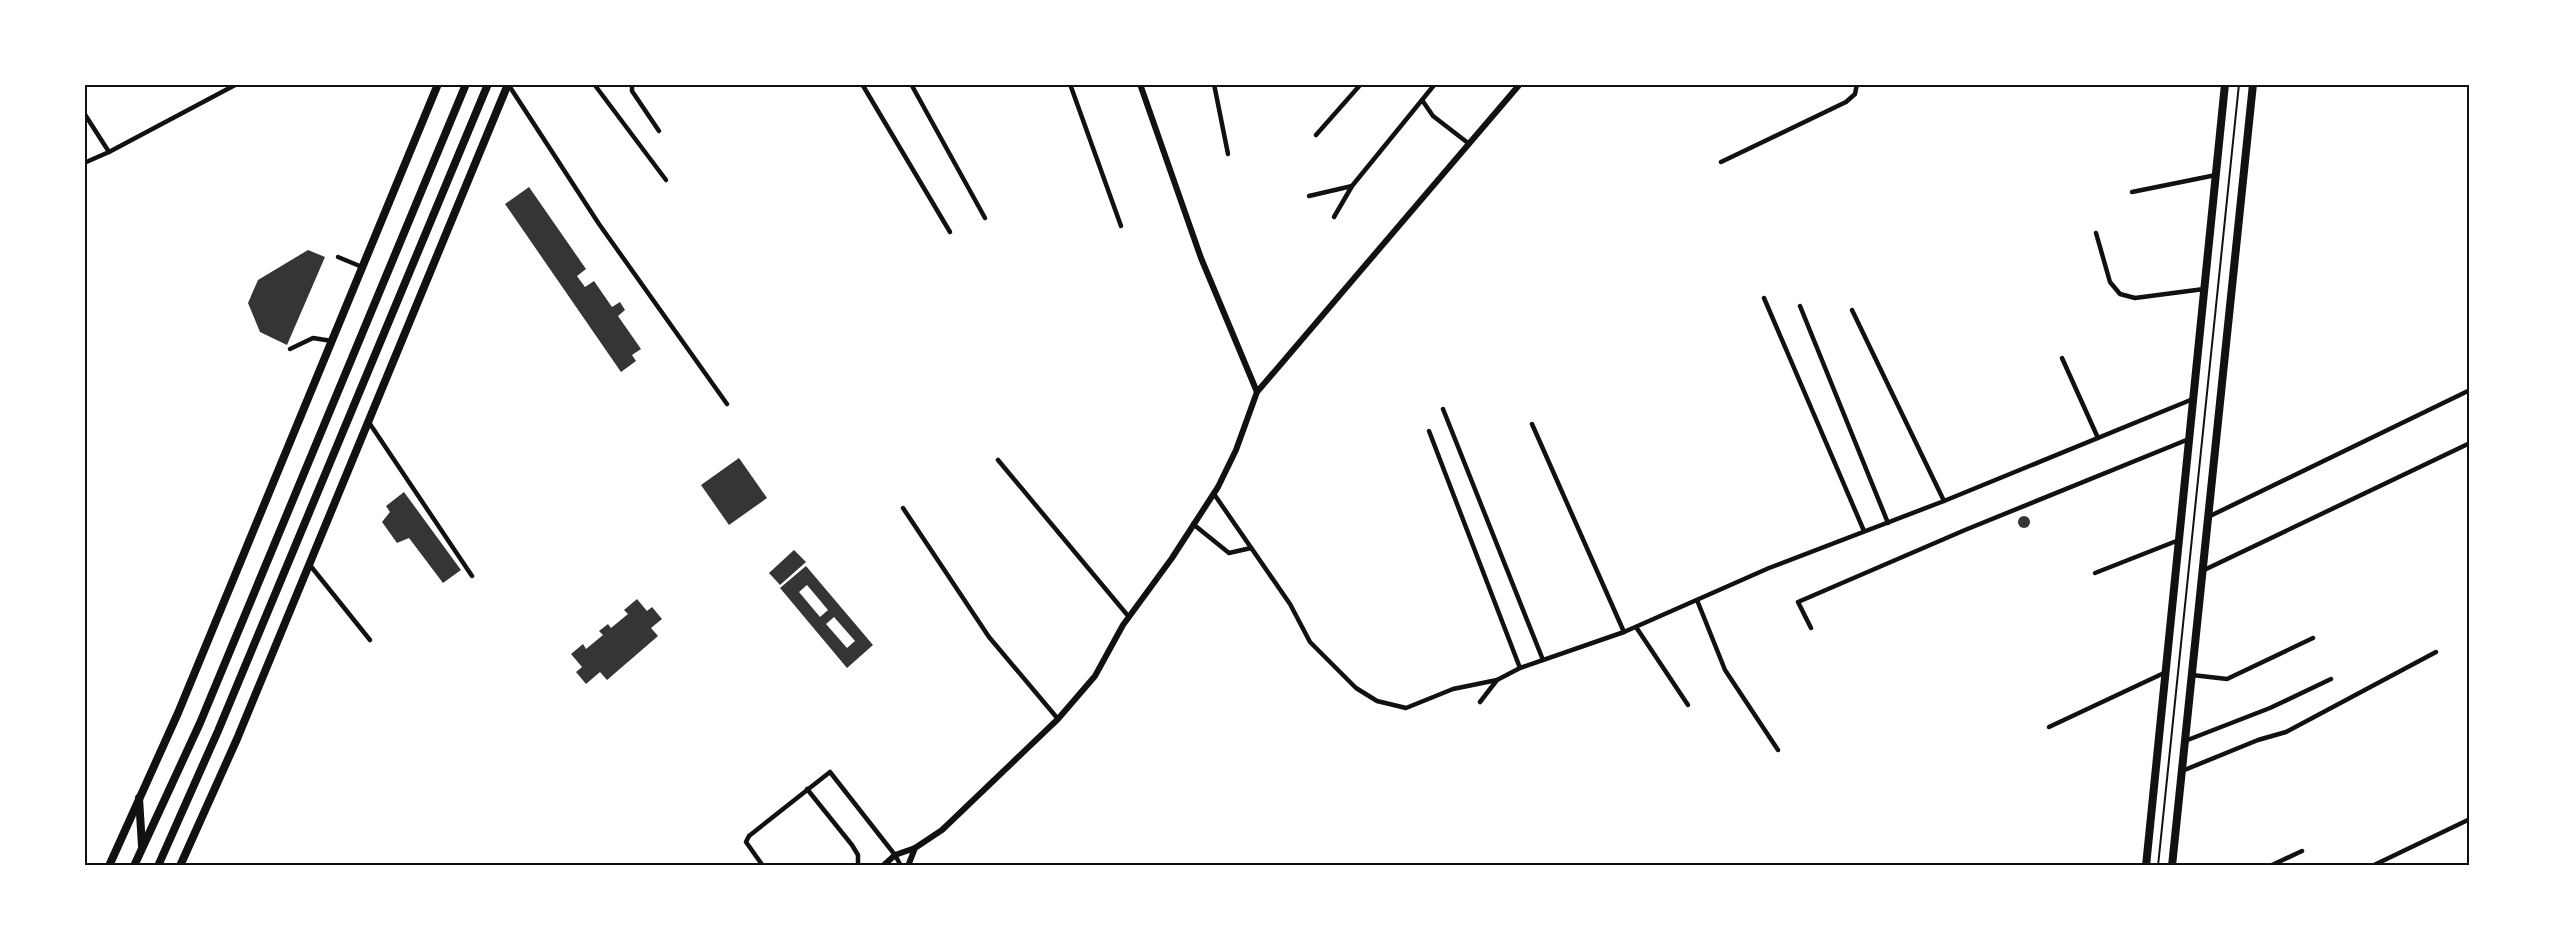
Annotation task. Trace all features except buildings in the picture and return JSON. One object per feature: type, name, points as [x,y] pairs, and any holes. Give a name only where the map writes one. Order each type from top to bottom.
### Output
[{"type":"main road","points":[[109,866],[178,713],[438,84]]},
{"type":"main road","points":[[134,866],[200,723],[466,84]]},
{"type":"main road","points":[[158,866],[223,720],[488,84]]},
{"type":"main road","points":[[180,866],[237,739],[508,84]]},
{"type":"main road","points":[[2146,866],[2225,84]]},
{"type":"main road","points":[[2172,866],[2253,84]]},
{"type":"main road","points":[[139,798],[142,847]]},
{"type":"street","points":[[84,163],[237,84]]},
{"type":"street","points":[[508,84],[599,224],[727,404]]},
{"type":"street","points":[[594,84],[666,180]]},
{"type":"street","points":[[632,84],[632,92],[659,131]]},
{"type":"street","points":[[862,84],[950,232]]},
{"type":"street","points":[[911,84],[985,218]]},
{"type":"street","points":[[1070,84],[1121,226]]},
{"type":"street","points":[[1140,84],[1201,258],[1257,392]]},
{"type":"street","points":[[1214,84],[1228,154]]},
{"type":"street","points":[[1316,135],[1361,84]]},
{"type":"street","points":[[1334,217],[1352,186],[1435,84]]},
{"type":"street","points":[[883,866],[896,855],[915,848],[942,830],[1058,719],[1095,675],[1129,617],[1213,493],[1236,450],[1257,392],[1520,84]]},
{"type":"street","points":[[1721,162],[1846,102],[1855,94],[1857,84]]},
{"type":"street","points":[[1422,100],[1432,116],[1468,143]]},
{"type":"street","points":[[84,113],[109,152]]},
{"type":"street","points":[[2132,192],[2216,175]]},
{"type":"street","points":[[1309,196],[1352,186]]},
{"type":"street","points":[[2096,233],[2109,282],[2120,294],[2135,298],[2205,289]]},
{"type":"street","points":[[338,257],[362,267]]},
{"type":"street","points":[[1764,298],[1864,531]]},
{"type":"street","points":[[1800,306],[1888,523]]},
{"type":"street","points":[[1852,310],[1944,501]]},
{"type":"street","points":[[290,349],[313,338],[332,340]]},
{"type":"street","points":[[2062,358],[2098,438]]},
{"type":"street","points":[[2208,517],[2470,390]]},
{"type":"street","points":[[1213,493],[1290,604],[1310,642],[1356,688],[1377,701],[1406,708],[1453,689],[1497,680],[1520,668],[1624,632],[1770,568],[1944,501],[2193,399]]},
{"type":"street","points":[[1443,409],[1543,660]]},
{"type":"street","points":[[368,421],[472,576]]},
{"type":"street","points":[[1532,424],[1624,632]]},
{"type":"street","points":[[1430,431],[1520,668]]},
{"type":"street","points":[[1811,628],[1798,602],[1965,530],[2189,439]]},
{"type":"street","points":[[2202,571],[2470,443]]},
{"type":"street","points":[[999,460],[1129,617]]},
{"type":"street","points":[[903,508],[989,637],[1058,719]]},
{"type":"street","points":[[1193,524],[1229,553],[1251,548]]},
{"type":"street","points":[[2095,573],[2179,540]]},
{"type":"street","points":[[309,564],[370,640]]},
{"type":"street","points":[[1697,600],[1725,670],[1778,750]]},
{"type":"street","points":[[1636,627],[1688,705]]},
{"type":"street","points":[[2192,675],[2227,679],[2313,638]]},
{"type":"street","points":[[2182,771],[2258,740],[2286,732],[2436,652]]},
{"type":"street","points":[[2049,727],[2164,674]]},
{"type":"street","points":[[2185,741],[2270,708],[2331,679]]},
{"type":"street","points":[[1480,702],[1497,680]]},
{"type":"street","points":[[763,866],[746,842],[749,836],[830,772],[896,855],[901,866]]},
{"type":"street","points":[[807,789],[852,845],[858,855],[858,866]]},
{"type":"street","points":[[2372,866],[2470,819]]},
{"type":"street","points":[[908,866],[915,848]]},
{"type":"street","points":[[2270,866],[2302,851]]},
{"type":"lane","points":[[2158,866],[2239,84]]}]
